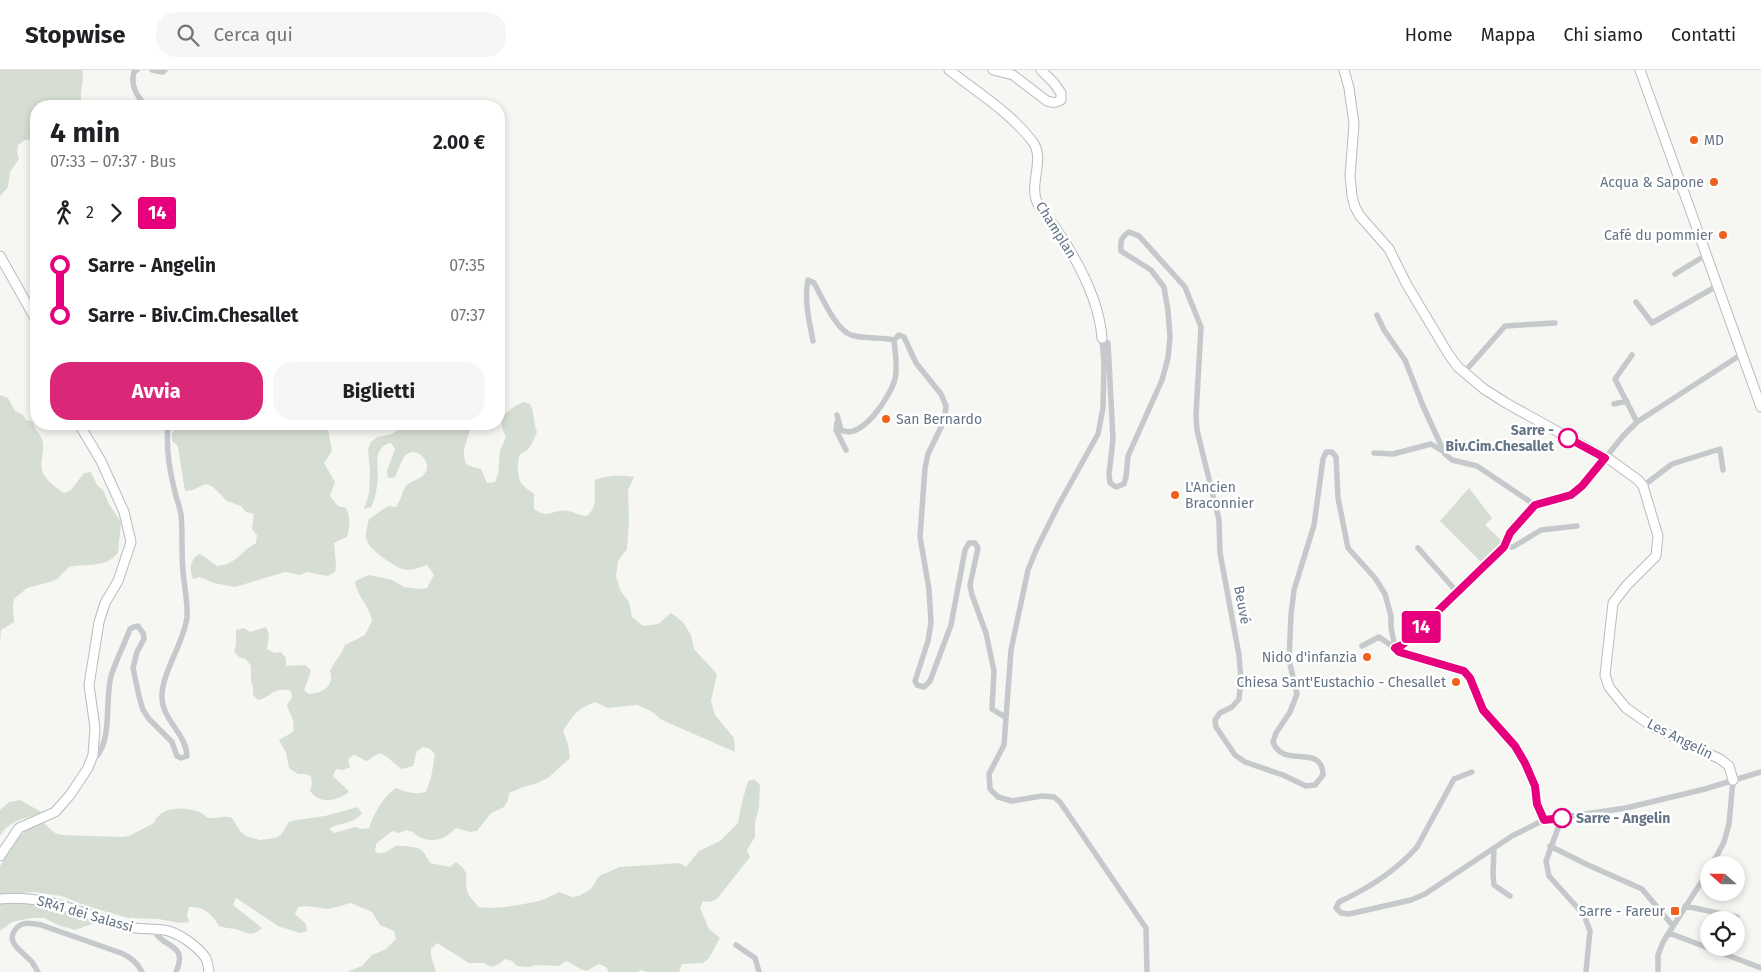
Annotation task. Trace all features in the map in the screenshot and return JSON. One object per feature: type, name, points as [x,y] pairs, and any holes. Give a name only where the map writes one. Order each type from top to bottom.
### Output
[{"type":"street","points":[[137,70],[134,72],[132,84],[142,100]]},
{"type":"street","points":[[152,70],[157,72],[165,70]]},
{"type":"street","name":"Champlan","points":[[949,70],[992,102],[1034,143],[1038,155],[1036,200],[1070,250],[1085,279],[1095,306],[1102,338]]},
{"type":"street","points":[[994,70],[1013,75],[1048,101],[1053,103],[1061,100],[1061,93],[1041,70]]},
{"type":"street","points":[[1344,70],[1349,88],[1354,124],[1350,176],[1355,207],[1360,216],[1389,249],[1407,285],[1449,355],[1463,372],[1484,389],[1506,403],[1609,459],[1644,486],[1672,464],[1720,449],[1723,470]]},
{"type":"street","points":[[1640,70],[1761,407]]},
{"type":"street","name":"Beuvé","points":[[1102,338],[1108,343],[1113,440],[1109,474],[1110,483],[1116,487],[1124,484],[1128,456],[1162,380],[1168,358],[1170,337],[1164,287],[1151,270],[1121,251],[1120,243],[1124,235],[1129,232],[1139,236],[1185,287],[1202,327],[1196,415],[1197,430],[1219,520],[1220,553],[1240,655],[1241,681],[1239,699],[1215,720],[1216,727],[1239,759],[1283,775],[1306,786],[1315,786],[1323,775],[1319,761],[1278,752],[1273,742],[1276,733],[1290,712],[1297,694],[1288,651],[1294,590],[1310,544],[1323,459],[1326,452],[1332,452],[1336,457],[1338,498],[1348,548],[1358,562],[1375,578],[1385,594],[1391,616],[1392,637],[1395,648]]},
{"type":"street","points":[[1675,274],[1706,255]]},
{"type":"street","points":[[0,256],[30,309]]},
{"type":"street","points":[[813,341],[806,290],[808,280],[814,284],[844,332],[852,335],[894,340],[900,335],[904,337],[916,363],[941,394],[946,406],[944,422],[928,454],[925,468],[920,537],[929,590],[931,623],[928,641],[915,681],[917,685],[924,687],[930,681],[951,625],[965,550],[969,542],[975,544],[978,548],[970,584],[971,590],[986,633],[994,671],[992,709],[1005,717]]},
{"type":"street","points":[[1636,302],[1652,323],[1717,286]]},
{"type":"street","points":[[1377,315],[1384,330],[1405,360],[1423,406],[1446,454]]},
{"type":"street","points":[[1463,372],[1505,326],[1555,323]]},
{"type":"street","points":[[1102,338],[1104,364],[1103,408],[1098,434],[1058,506],[1028,570],[1011,650],[1004,745],[989,774],[990,789],[998,797],[1012,801],[1042,796],[1054,797],[1060,802],[1146,928],[1147,972]]},
{"type":"street","points":[[846,450],[836,430],[837,415],[841,430],[845,432],[850,432],[869,422],[891,392],[896,377],[894,340]]},
{"type":"street","points":[[1395,648],[1402,645],[1412,636],[1504,547],[1510,533],[1535,505],[1571,495],[1582,486],[1637,422],[1742,354]]},
{"type":"street","points":[[1632,355],[1615,379],[1637,422]]},
{"type":"street","points":[[1614,404],[1627,401]]},
{"type":"street","points":[[0,856],[19,828],[55,812],[70,795],[88,768],[93,755],[95,728],[89,685],[99,622],[106,603],[118,581],[131,542],[124,512],[101,461],[83,430]]},
{"type":"street","points":[[93,755],[97,756],[101,751],[105,737],[111,677],[130,629],[138,626],[143,633],[144,639],[134,659],[133,668],[143,710],[149,719],[172,742],[177,756],[181,758],[187,756],[184,743],[163,708],[162,696],[165,679],[177,651],[187,618],[181,558],[181,514],[173,486],[169,458],[168,430]]},
{"type":"street","points":[[1374,453],[1393,454],[1431,444],[1452,460],[1477,466],[1535,505]]},
{"type":"street","name":"Les Angelin","points":[[1644,486],[1658,536],[1658,547],[1656,556],[1613,603],[1605,675],[1609,687],[1626,708],[1654,727],[1720,758],[1729,766],[1733,780]]},
{"type":"street","points":[[1504,547],[1513,546],[1541,530],[1577,526]]},
{"type":"street","points":[[1418,548],[1457,592]]},
{"type":"street","points":[[1362,646],[1379,637],[1399,652],[1464,671],[1470,678],[1483,710],[1515,746],[1525,763],[1535,786],[1537,804],[1544,820]]},
{"type":"street","points":[[1472,772],[1454,779],[1417,847],[1409,856],[1365,889],[1338,902],[1336,908],[1341,913],[1348,914],[1411,900],[1425,894],[1494,848],[1544,820],[1626,808],[1705,789],[1761,772]]},
{"type":"street","points":[[1717,856],[1724,842],[1729,824],[1733,780]]},
{"type":"street","points":[[1562,818],[1546,860],[1549,876],[1584,915],[1590,931],[1586,972]]},
{"type":"street","points":[[1550,846],[1642,889],[1673,926]]},
{"type":"street","points":[[1494,848],[1494,885],[1510,896]]},
{"type":"street","points":[[1658,972],[1658,954],[1700,884]]},
{"type":"street","name":"SR41 dei Salassi","points":[[0,900],[18,897],[39,899],[80,911],[120,926],[166,930],[197,948],[206,958],[209,972]]},
{"type":"street","points":[[1685,906],[1709,911]]},
{"type":"street","points":[[38,972],[33,963],[12,942],[15,929],[20,924],[41,925],[121,953],[130,957],[138,964],[142,972]]},
{"type":"street","points":[[154,930],[156,936],[172,945],[178,952],[180,962],[176,972]]},
{"type":"street","points":[[1669,933],[1761,968]]},
{"type":"street","points":[[736,945],[755,958],[759,972]]},
{"type":"shaded area","points":[[0,70],[82,70],[81,100],[30,100],[30,140],[25,140],[18,145],[19,159],[10,172],[8,187],[0,196]]},
{"type":"shaded area","points":[[0,395],[8,398],[15,411],[30,421],[30,430],[36,430],[42,440],[42,471],[48,481],[64,493],[71,490],[84,473],[91,472],[97,485],[103,490],[109,504],[121,522],[118,553],[113,558],[101,563],[69,567],[57,579],[27,588],[14,599],[14,622],[1,630],[0,642]]},
{"type":"shaded area","points":[[523,402],[530,404],[533,411],[537,432],[529,448],[520,454],[518,473],[521,483],[534,494],[534,509],[539,512],[548,514],[563,511],[587,516],[594,504],[595,480],[614,476],[634,477],[628,490],[629,520],[627,549],[618,561],[616,576],[620,590],[629,602],[632,617],[643,626],[658,624],[671,613],[683,622],[691,635],[694,649],[717,674],[711,701],[715,715],[734,738],[735,752],[662,720],[651,711],[637,705],[608,708],[595,702],[576,713],[563,731],[568,744],[570,758],[548,778],[509,793],[504,807],[491,813],[477,831],[470,832],[456,828],[443,838],[431,840],[406,830],[399,833],[392,831],[376,844],[375,852],[383,853],[395,846],[406,846],[421,850],[430,863],[450,867],[456,862],[466,873],[468,892],[478,907],[492,908],[521,905],[545,899],[559,892],[572,897],[579,896],[591,889],[599,876],[620,867],[680,863],[686,867],[699,851],[720,841],[738,823],[748,781],[754,779],[760,785],[759,807],[755,822],[755,837],[747,850],[750,857],[717,899],[710,902],[703,901],[700,908],[709,929],[720,938],[709,958],[703,963],[682,964],[679,972],[647,972],[641,970],[638,972],[609,972],[606,967],[599,964],[586,971],[566,961],[559,966],[536,965],[529,967],[517,966],[512,961],[505,959],[491,967],[484,963],[469,963],[437,943],[431,949],[436,972],[347,972],[362,966],[372,955],[386,949],[396,939],[394,931],[380,925],[372,912],[351,903],[329,909],[306,906],[298,907],[295,914],[306,924],[307,931],[300,933],[278,926],[236,898],[233,905],[262,928],[252,934],[219,926],[207,912],[194,907],[189,907],[187,915],[189,922],[181,923],[158,919],[128,918],[61,896],[35,892],[0,894],[0,866],[15,842],[25,831],[37,824],[44,823],[55,833],[62,835],[121,837],[129,836],[154,823],[161,814],[167,811],[186,809],[193,810],[209,818],[232,818],[240,831],[246,836],[260,840],[275,838],[281,835],[289,822],[325,816],[358,807],[362,814],[357,818],[329,829],[334,833],[355,827],[369,828],[373,817],[391,791],[396,788],[414,793],[426,792],[431,778],[435,754],[430,749],[423,747],[417,751],[413,766],[402,769],[386,756],[379,753],[367,761],[354,755],[348,759],[350,767],[343,770],[336,769],[333,776],[349,792],[339,798],[329,800],[324,800],[314,795],[310,791],[312,784],[311,776],[298,774],[289,768],[286,753],[279,740],[293,732],[293,720],[287,704],[292,698],[291,691],[280,690],[258,700],[253,695],[251,666],[246,659],[239,657],[234,652],[236,630],[244,628],[250,632],[266,627],[269,634],[267,649],[274,653],[281,652],[286,658],[286,666],[305,665],[311,670],[304,690],[309,694],[327,688],[331,681],[330,671],[345,645],[365,635],[372,621],[358,592],[355,581],[369,575],[392,580],[404,587],[419,589],[427,588],[434,575],[427,565],[410,570],[398,567],[380,555],[368,543],[366,534],[369,519],[388,506],[396,507],[406,486],[419,479],[427,469],[427,464],[422,456],[413,452],[405,456],[395,477],[388,478],[387,471],[395,449],[391,443],[384,446],[378,455],[378,476],[374,500],[371,507],[364,509],[369,494],[370,471],[368,449],[371,442],[377,437],[392,434],[398,430],[469,430],[464,449],[466,464],[481,469],[487,483],[495,482],[498,474],[500,451],[506,437],[503,430],[505,430],[505,414]]},
{"type":"shaded area","points":[[174,430],[328,430],[332,451],[324,463],[335,482],[330,496],[338,506],[346,508],[349,519],[347,537],[334,543],[335,572],[328,576],[307,572],[300,575],[285,572],[235,587],[214,583],[200,577],[193,579],[191,565],[199,554],[217,566],[224,565],[234,560],[256,543],[257,535],[252,529],[254,514],[246,512],[241,506],[227,501],[212,486],[205,484],[193,490],[185,491],[178,446],[172,441]]},
{"type":"shaded area","points":[[1469,488],[1492,518],[1485,525],[1502,541],[1483,564],[1440,521]]},
{"type":"shaded area","points":[[20,800],[43,813],[13,823],[0,836],[0,810],[9,802]]},
{"type":"shaded area","points":[[18,900],[47,904],[100,921],[75,930],[44,918],[31,918],[12,922],[0,931],[0,902]]},
{"type":"bus line","name":"14","points":[[1562,818],[1544,820],[1537,804],[1535,786],[1525,763],[1515,746],[1483,710],[1470,678],[1464,671],[1399,652],[1395,648],[1402,645],[1412,636],[1504,547],[1510,533],[1535,505],[1571,495],[1582,486],[1605,458],[1568,438]]},
{"type":"place","name":"MD","points":[[1694,140]]},
{"type":"place","name":"Acqua & Sapone","points":[[1714,182]]},
{"type":"place","name":"Café du pommier","points":[[1723,235]]},
{"type":"place","name":"San Bernardo","points":[[886,419]]},
{"type":"place","name":"Sarre - Biv.Cim.Chesallet","points":[[1568,438]]},
{"type":"place","name":"L'Ancien Braconnier","points":[[1175,495]]},
{"type":"place","name":"Nido d'infanzia","points":[[1367,657]]},
{"type":"place","name":"Chiesa Sant'Eustachio - Chesallet","points":[[1456,682]]},
{"type":"place","name":"Sarre - Angelin","points":[[1562,818]]},
{"type":"place","name":"Sarre - Fareur","points":[[1675,911]]}]
